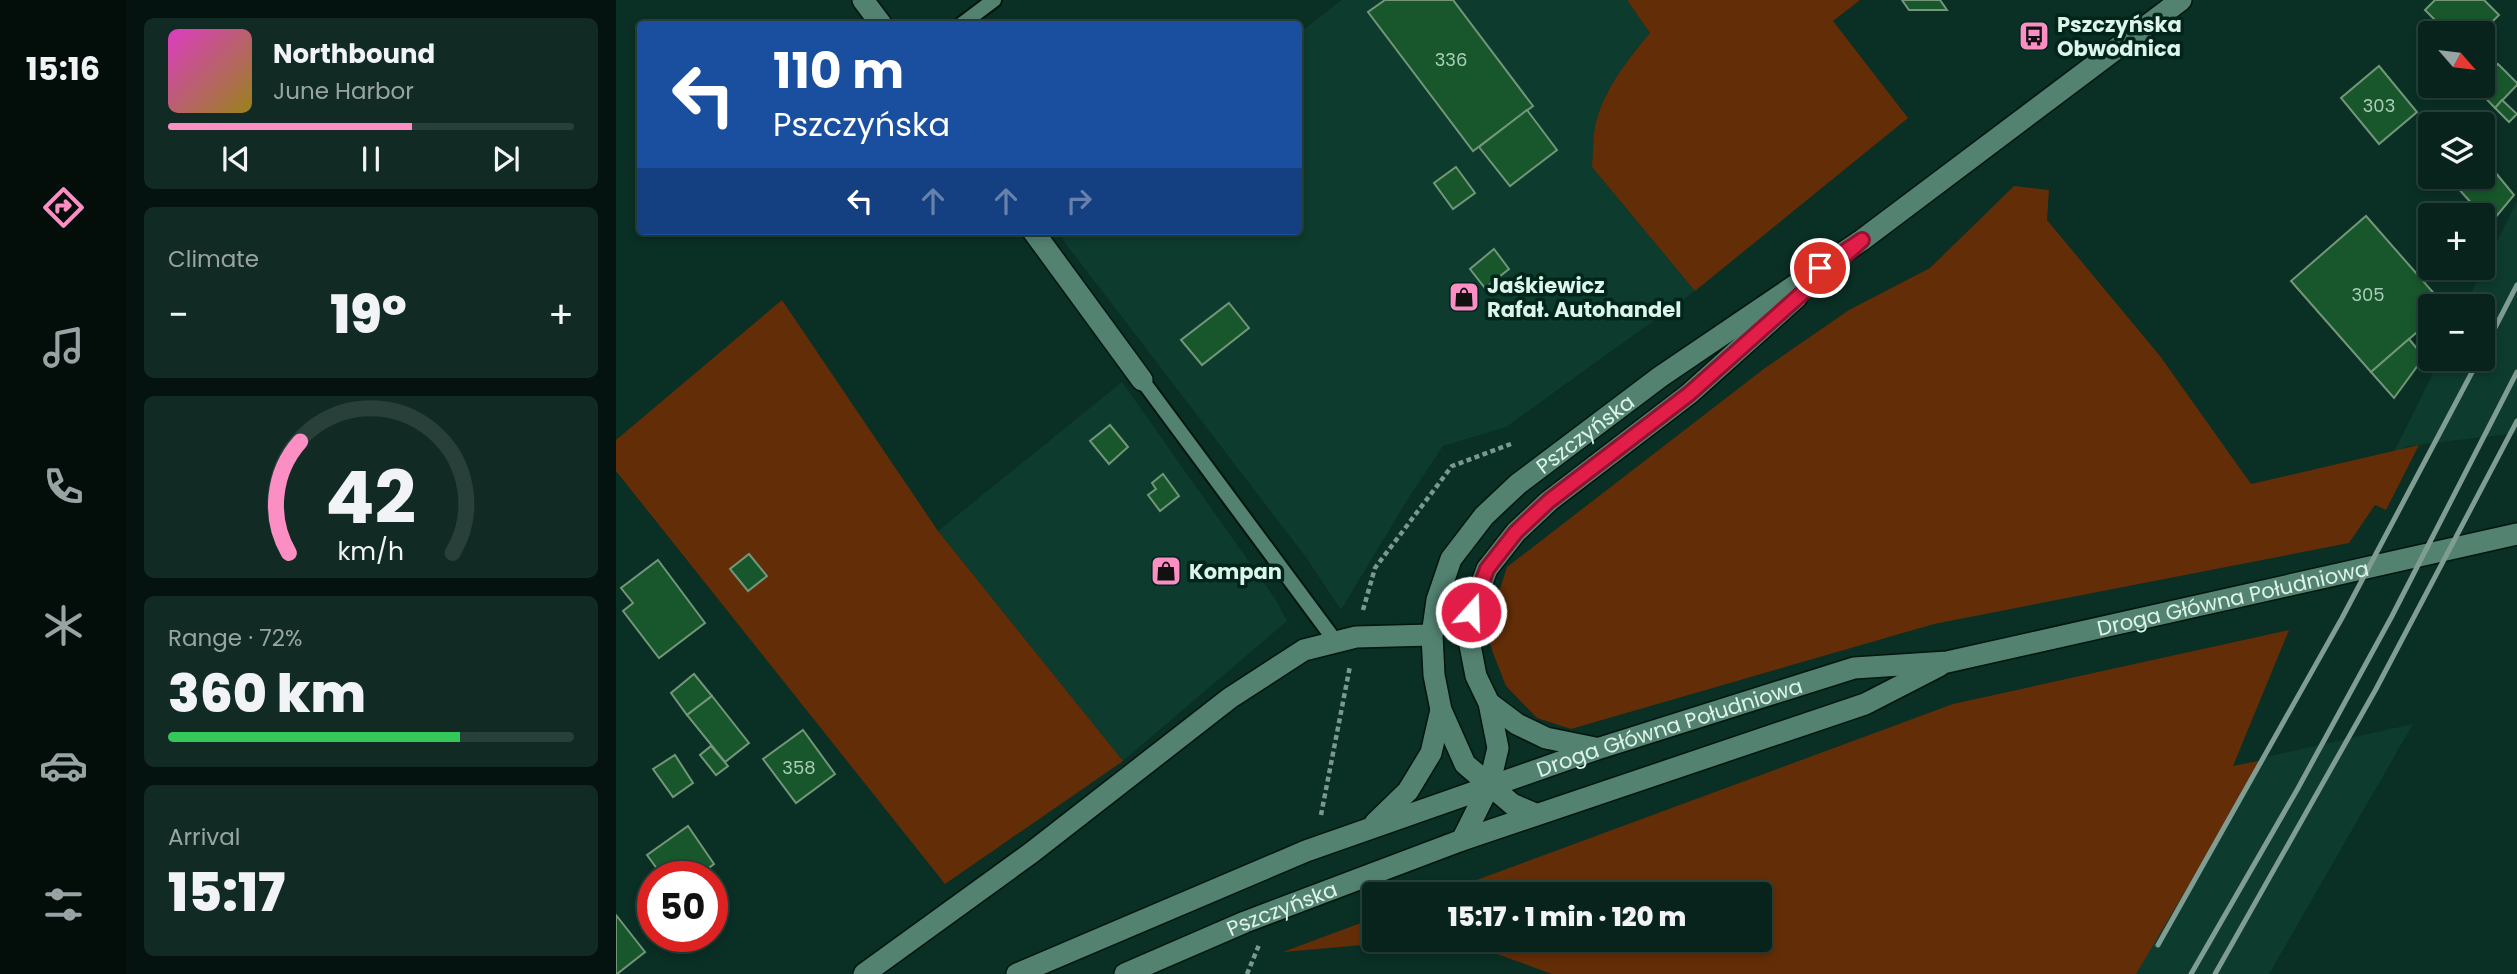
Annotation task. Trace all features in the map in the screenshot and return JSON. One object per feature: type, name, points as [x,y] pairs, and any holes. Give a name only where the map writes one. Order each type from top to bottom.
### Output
[{"type":"main road","points":[[863,0],[879,21]]},
{"type":"main road","name":"Pszczyńska","points":[[1489,786],[1465,764],[1441,710],[1434,675],[1432,635],[1437,600],[1451,559],[1483,516],[1518,484],[1660,377],[1862,240],[2180,0]]},
{"type":"main road","points":[[1036,235],[1142,380]]},
{"type":"main road","name":"Pszczyńska","points":[[1125,974],[1245,922],[1462,840],[1489,786],[1498,748],[1489,703],[1476,676],[1470,645],[1471,612],[1487,569],[1516,532],[1549,501],[1689,394],[1862,240]]},
{"type":"main road","name":"Droga Główna Południowa","points":[[1489,786],[1854,668],[1947,662],[2517,534]]},
{"type":"main road","points":[[864,974],[1031,853],[1230,698],[1304,650],[1356,637],[1432,635]]},
{"type":"main road","name":"Droga Główna Południowa","points":[[1462,840],[1865,704],[1947,662]]},
{"type":"main road","points":[[1489,703],[1517,724],[1546,738],[1597,749]]},
{"type":"main road","name":"Pszczyńska","points":[[1372,827],[1414,782],[1431,753],[1441,710]]},
{"type":"main road","points":[[1489,786],[1512,804],[1535,814]]},
{"type":"main road","name":"Pszczyńska","points":[[1017,974],[1294,856],[1489,786]]},
{"type":"lane","points":[[966,21],[994,0]]},
{"type":"lane","points":[[1142,380],[1336,642]]},
{"type":"shaded area","points":[[1342,0],[1627,0],[1650,33],[1606,94],[1592,167],[1695,291],[1506,427],[1443,446],[1341,610],[1305,556],[1059,235],[1302,235],[1302,31]]},
{"type":"shaded area","points":[[1627,0],[1860,0],[1833,21],[1908,118],[1695,291],[1592,167],[1594,134],[1601,106],[1623,67],[1650,33]]},
{"type":"shaded area","points":[[2014,186],[2049,190],[2047,220],[2160,356],[2251,484],[2419,445],[2386,510],[2375,505],[2349,543],[1934,624],[1571,729],[1537,718],[1506,686],[1486,631],[1507,567],[1765,368],[1849,310],[1930,268]]},
{"type":"shaded area","points":[[2517,201],[2517,433],[2409,446],[2394,452],[2434,371],[2495,371],[2495,294],[2471,294],[2478,280],[2495,280],[2495,245]]},
{"type":"shaded area","points":[[782,300],[938,531],[1123,761],[945,884],[616,471],[616,440]]},
{"type":"shaded area","points":[[1122,382],[1276,600],[1287,621],[1123,761],[938,531]]},
{"type":"shaded area","points":[[2289,630],[2233,766],[2263,760],[2136,974],[1552,974],[1491,952],[1772,952],[1772,882],[1471,882],[1953,704]]},
{"type":"shaded area","points":[[2413,724],[2269,974],[2135,974],[2261,758]]},
{"type":"shaded area","points":[[1362,922],[1362,945],[1283,952]]},
{"type":"building","points":[[1385,0],[1453,0],[1533,106],[1473,151],[1368,12]]},
{"type":"building","points":[[1902,0],[1940,0],[1947,10],[1909,10]]},
{"type":"building","points":[[2435,0],[2484,0],[2499,15],[2493,21],[2436,21],[2425,10]]},
{"type":"building","points":[[2498,64],[2517,85],[2495,108],[2485,98],[2496,98]]},
{"type":"building","points":[[2379,66],[2417,112],[2379,144],[2341,98]]},
{"type":"building","points":[[2502,100],[2517,114],[2509,122],[2495,108]]},
{"type":"building","points":[[1527,110],[1557,150],[1510,186],[1479,147]]},
{"type":"building","points":[[1456,167],[1475,193],[1453,209],[1434,183]]},
{"type":"building","points":[[2495,172],[2514,195],[2495,218],[2495,203],[2471,203],[2459,189],[2495,189]]},
{"type":"building","points":[[2366,216],[2418,275],[2418,280],[2422,280],[2434,294],[2418,294],[2418,331],[2371,372],[2291,281]]},
{"type":"building","points":[[1494,249],[1509,269],[1485,288],[1470,269]]},
{"type":"building","points":[[1229,303],[1249,328],[1202,365],[1181,340]]},
{"type":"building","points":[[2409,339],[2418,350],[2418,365],[2394,398],[2371,372]]},
{"type":"building","points":[[1110,425],[1128,447],[1109,464],[1090,441]]},
{"type":"building","points":[[1163,474],[1179,496],[1160,511],[1148,495],[1156,489],[1152,483]]},
{"type":"building","points":[[749,554],[767,576],[748,591],[730,569]]},
{"type":"building","points":[[658,560],[705,623],[659,658],[623,611],[633,603],[621,588]]},
{"type":"building","points":[[694,674],[712,696],[687,715],[671,693]]},
{"type":"building","points":[[712,696],[749,743],[725,762],[687,715]]},
{"type":"building","points":[[803,730],[835,774],[796,803],[763,759]]},
{"type":"building","points":[[711,746],[728,766],[716,775],[700,755]]},
{"type":"building","points":[[675,755],[693,783],[673,797],[653,769]]},
{"type":"building","points":[[688,826],[712,861],[651,861],[647,855]]},
{"type":"building","points":[[616,915],[637,942],[637,952],[645,952],[616,974]]},
{"type":"railway","points":[[2495,328],[2517,285]]},
{"type":"railway","points":[[2158,945],[2342,618],[2473,371]]},
{"type":"railway","points":[[2191,974],[2297,790],[2392,616],[2517,372]]},
{"type":"railway","points":[[2215,974],[2376,689],[2517,421]]},
{"type":"place","name":"Pszczyńska Obwodnica","points":[[2034,36]]},
{"type":"place","name":"Jaśkiewicz Rafał. Autohandel","points":[[1464,297]]},
{"type":"place","name":"Kompan","points":[[1166,571]]},
{"type":"route","points":[[1471,612],[1487,569],[1516,532],[1549,501],[1689,394],[1862,240],[1820,268]]}]
